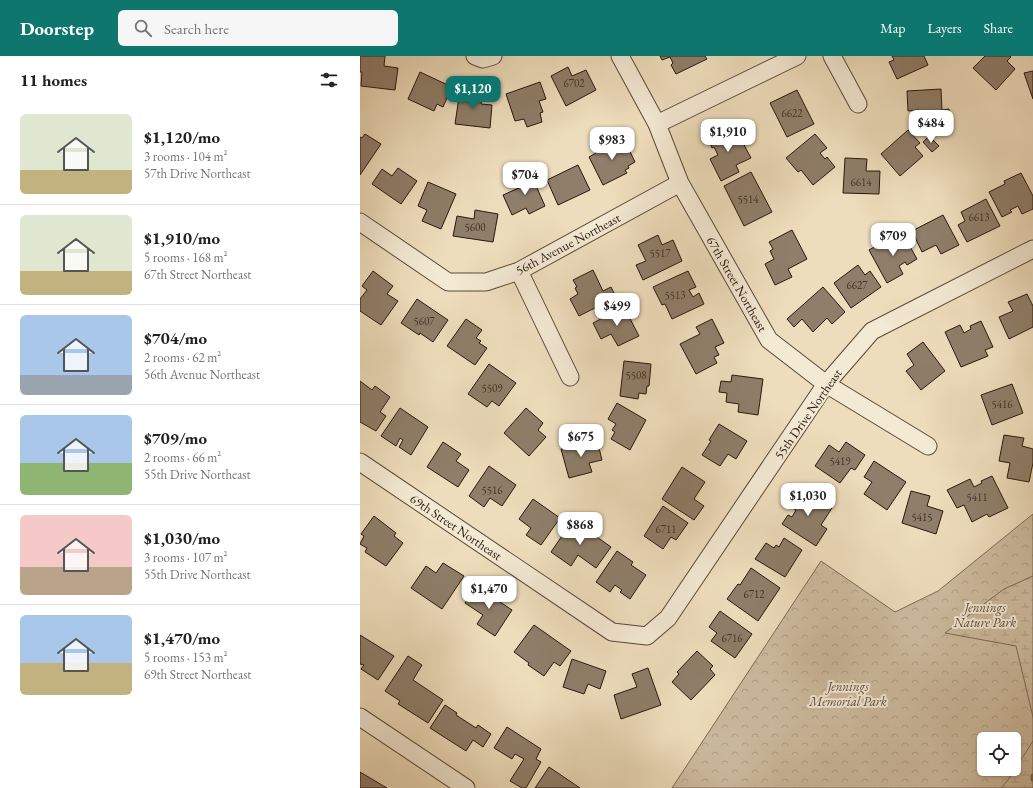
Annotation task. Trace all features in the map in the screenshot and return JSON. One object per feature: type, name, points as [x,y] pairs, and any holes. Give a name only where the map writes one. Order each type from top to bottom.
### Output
[{"type":"street","points":[[475,56],[483,59],[493,56]]},
{"type":"street","name":"67th Street Northeast","points":[[620,56],[657,124],[680,183],[769,340],[826,384],[928,446]]},
{"type":"street","points":[[657,124],[797,56]]},
{"type":"street","points":[[832,56],[858,104]]},
{"type":"street","name":"56th Avenue Northeast","points":[[360,222],[448,282],[486,282],[519,272],[680,183]]},
{"type":"street","name":"55th Drive Northeast","points":[[612,632],[646,636],[668,618],[826,384],[872,331],[1033,249]]},
{"type":"street","points":[[519,272],[570,377]]},
{"type":"street","name":"69th Street Northeast","points":[[360,462],[612,632]]},
{"type":"street","points":[[360,717],[466,788]]},
{"type":"green space","name":"Jennings Memorial Park","points":[[1033,514],[1033,788],[672,788],[821,561],[895,612],[938,591]]},
{"type":"green space","name":"Jennings Nature Park","points":[[1033,576],[1033,717],[1016,646],[945,633],[1004,589]]},
{"type":"green space","points":[[1033,741],[1033,788],[1001,788],[1011,776],[1021,776],[1021,760]]},
{"type":"building","points":[[360,56],[385,56],[384,66],[398,68],[395,90],[361,86],[362,72],[360,72]]},
{"type":"building","points":[[660,56],[705,56],[707,59],[676,74],[671,65],[673,63],[670,57],[662,60]]},
{"type":"building","points":[[892,56],[924,56],[928,65],[897,79],[889,62],[894,60]]},
{"type":"building","points":[[985,56],[1010,56],[1011,57],[1007,61],[1015,69],[996,90],[973,68]]},
{"type":"building","points":[[568,67],[572,76],[586,70],[596,90],[566,106],[551,76]]},
{"type":"building","points":[[1033,71],[1033,99],[1024,73]]},
{"type":"building","points":[[420,72],[452,87],[443,107],[437,104],[434,111],[408,99]]},
{"type":"building","points":[[540,82],[546,99],[539,101],[543,112],[540,113],[542,122],[527,127],[524,119],[515,121],[506,94]]},
{"type":"building","points":[[941,89],[942,110],[949,109],[950,122],[920,125],[919,110],[908,111],[907,91]]},
{"type":"building","points":[[460,90],[482,93],[481,104],[492,105],[490,128],[455,124]]},
{"type":"building","points":[[797,90],[814,124],[787,137],[770,103]]},
{"type":"building","points":[[732,126],[740,142],[742,141],[751,158],[736,165],[739,172],[721,181],[710,159],[718,155],[714,147],[712,148],[708,138]]},
{"type":"building","points":[[908,130],[920,143],[915,147],[923,156],[900,176],[881,154]]},
{"type":"building","points":[[365,134],[381,144],[360,175],[360,137],[362,138]]},
{"type":"building","points":[[815,134],[827,148],[820,153],[825,159],[827,157],[835,167],[813,185],[801,170],[798,172],[786,158]]},
{"type":"building","points":[[929,136],[939,146],[932,152],[923,142]]},
{"type":"building","points":[[623,137],[635,162],[628,166],[629,168],[625,170],[627,173],[603,185],[589,157],[596,153],[595,152]]},
{"type":"building","points":[[845,158],[867,159],[866,171],[880,171],[879,194],[843,193]]},
{"type":"building","points":[[578,165],[590,190],[558,205],[547,180]]},
{"type":"building","points":[[398,168],[417,181],[401,204],[372,184],[382,169],[392,176]]},
{"type":"building","points":[[529,170],[545,206],[529,214],[526,208],[512,215],[503,195],[521,187],[516,176]]},
{"type":"building","points":[[751,172],[772,212],[744,226],[724,186]]},
{"type":"building","points":[[1021,173],[1033,196],[1033,209],[1022,214],[1018,206],[1010,210],[1012,212],[1002,217],[989,192],[1005,184],[1004,181]]},
{"type":"building","points":[[428,182],[456,194],[441,229],[422,221],[427,210],[418,206]]},
{"type":"building","points":[[986,199],[1000,226],[967,242],[958,225],[965,221],[961,212]]},
{"type":"building","points":[[475,210],[498,214],[493,242],[453,236],[457,216],[474,219]]},
{"type":"building","points":[[943,215],[959,245],[941,254],[936,245],[922,252],[912,231]]},
{"type":"building","points":[[792,230],[807,259],[788,269],[792,277],[775,285],[765,264],[774,259],[770,251],[773,249],[769,242]]},
{"type":"building","points":[[903,234],[917,259],[907,265],[905,262],[899,266],[903,274],[887,283],[869,250],[885,241],[886,243]]},
{"type":"building","points":[[658,235],[662,245],[673,240],[682,261],[643,280],[636,265],[646,261],[638,245]]},
{"type":"building","points":[[858,265],[865,275],[870,271],[881,287],[851,308],[834,283]]},
{"type":"building","points":[[593,270],[603,291],[611,287],[615,295],[608,299],[609,301],[579,316],[570,299],[578,294],[575,288],[577,287],[573,280]]},
{"type":"building","points":[[373,271],[393,286],[387,294],[398,301],[381,325],[360,311],[360,299],[367,290],[362,286]]},
{"type":"building","points":[[688,271],[696,287],[689,290],[693,297],[699,293],[704,304],[672,319],[665,304],[662,305],[653,287]]},
{"type":"building","points":[[823,287],[845,312],[832,324],[827,318],[813,332],[802,319],[794,327],[787,319]]},
{"type":"building","points":[[1027,294],[1033,306],[1033,327],[1009,339],[999,317],[1013,311],[1008,302]]},
{"type":"building","points":[[417,299],[448,320],[433,342],[401,323]]},
{"type":"building","points":[[624,307],[639,336],[618,346],[611,334],[601,339],[593,323]]},
{"type":"building","points":[[466,319],[482,330],[476,338],[481,341],[479,343],[487,348],[475,365],[447,346]]},
{"type":"building","points":[[712,319],[724,343],[715,347],[719,355],[714,357],[717,363],[696,374],[680,344],[700,334],[696,327]]},
{"type":"building","points":[[981,321],[993,347],[985,350],[988,356],[961,367],[945,332],[960,325],[964,333],[971,329],[970,326]]},
{"type":"building","points":[[923,342],[945,371],[921,390],[906,371],[914,365],[907,354]]},
{"type":"building","points":[[624,361],[651,364],[649,386],[647,386],[646,394],[639,393],[638,399],[620,396]]},
{"type":"building","points":[[489,364],[516,383],[499,406],[492,401],[487,407],[468,394]]},
{"type":"building","points":[[732,375],[763,379],[758,415],[738,412],[739,404],[726,402],[727,393],[719,392],[721,381],[731,382]]},
{"type":"building","points":[[360,381],[372,390],[375,386],[390,397],[380,412],[386,416],[376,431],[360,422]]},
{"type":"building","points":[[1012,384],[1023,413],[992,425],[981,395]]},
{"type":"building","points":[[617,403],[646,420],[630,450],[611,439],[615,432],[612,430],[616,424],[608,419]]},
{"type":"building","points":[[400,408],[428,427],[411,455],[399,447],[403,440],[400,438],[396,446],[381,436]]},
{"type":"building","points":[[526,408],[543,423],[538,430],[546,437],[529,456],[504,433]]},
{"type":"building","points":[[719,424],[747,441],[736,459],[728,454],[720,466],[702,455]]},
{"type":"building","points":[[1004,435],[1024,438],[1022,446],[1033,449],[1033,463],[1029,482],[1007,478],[1010,463],[999,461]]},
{"type":"building","points":[[597,440],[602,460],[589,463],[592,472],[569,478],[561,449]]},
{"type":"building","points":[[443,442],[461,454],[456,461],[469,470],[458,487],[427,467]]},
{"type":"building","points":[[846,442],[865,455],[855,470],[851,468],[840,483],[815,466],[829,445],[839,452]]},
{"type":"building","points":[[874,461],[906,482],[887,510],[864,494],[872,482],[864,477]]},
{"type":"building","points":[[489,466],[516,485],[502,506],[490,498],[484,507],[469,496]]},
{"type":"building","points":[[682,467],[705,482],[694,499],[704,506],[694,520],[662,499]]},
{"type":"building","points":[[992,476],[1008,508],[989,517],[987,514],[972,522],[964,505],[957,508],[947,490],[970,479],[974,487],[982,483],[981,481]]},
{"type":"building","points":[[800,488],[832,508],[821,525],[827,529],[816,546],[782,524],[788,515],[792,517],[796,510],[789,506]]},
{"type":"building","points":[[911,491],[930,496],[927,506],[943,511],[936,534],[902,523]]},
{"type":"building","points":[[533,499],[560,518],[541,545],[526,535],[531,528],[519,519]]},
{"type":"building","points":[[663,506],[688,523],[676,540],[671,537],[663,549],[644,536]]},
{"type":"building","points":[[374,516],[396,533],[394,536],[403,543],[386,566],[365,552],[367,548],[360,544],[364,536],[361,534]]},
{"type":"building","points":[[573,520],[611,547],[596,568],[578,555],[571,566],[551,552]]},
{"type":"building","points":[[784,538],[802,550],[785,577],[755,559],[766,543],[774,548],[776,545],[779,547]]},
{"type":"building","points":[[617,551],[633,562],[631,565],[646,575],[630,599],[620,592],[622,590],[615,585],[610,592],[596,582]]},
{"type":"building","points":[[443,563],[464,576],[442,609],[411,588],[426,566],[436,573]]},
{"type":"building","points":[[751,568],[780,588],[758,621],[727,599],[738,584],[740,585]]},
{"type":"building","points":[[476,586],[512,610],[495,636],[477,624],[483,615],[465,603]]},
{"type":"building","points":[[720,611],[752,634],[735,658],[711,641],[717,633],[709,627]]},
{"type":"building","points":[[534,625],[571,651],[560,666],[554,662],[544,676],[528,665],[529,663],[514,652]]},
{"type":"building","points":[[360,635],[394,656],[378,680],[361,669],[364,665],[360,664]]},
{"type":"building","points":[[697,651],[713,666],[710,669],[715,675],[691,700],[672,682],[679,674],[677,672]]},
{"type":"building","points":[[408,656],[422,665],[413,680],[443,700],[428,723],[398,704],[400,701],[385,691]]},
{"type":"building","points":[[572,659],[606,671],[600,689],[588,684],[584,694],[563,687]]},
{"type":"building","points":[[648,668],[661,705],[621,719],[614,695],[637,687],[632,674]]},
{"type":"building","points":[[445,705],[457,713],[456,715],[476,728],[478,725],[491,734],[483,747],[473,740],[466,751],[430,728]]},
{"type":"building","points":[[507,727],[541,749],[536,759],[541,762],[526,788],[522,788],[510,781],[524,759],[515,754],[512,759],[494,748]]},
{"type":"building","points":[[549,767],[580,788],[535,788]]},
{"type":"building","points":[[360,772],[387,788],[360,788]]}]
